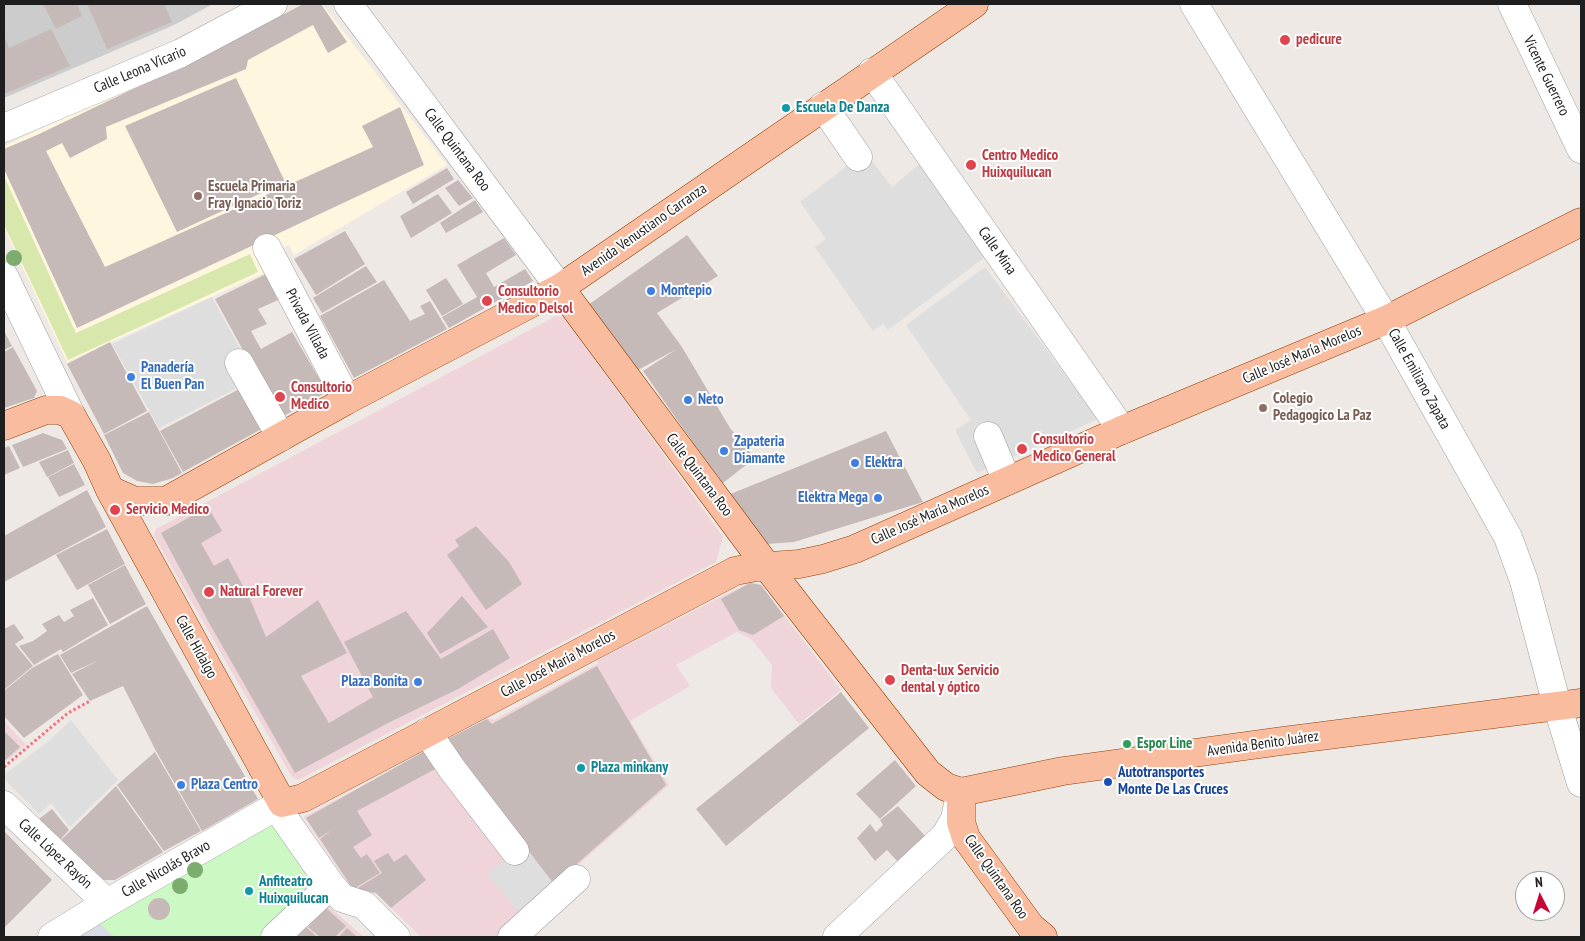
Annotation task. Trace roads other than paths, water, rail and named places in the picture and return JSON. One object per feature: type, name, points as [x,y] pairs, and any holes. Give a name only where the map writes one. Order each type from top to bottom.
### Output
[{"type":"main road","name":"Avenida Venustiano Carranza","points":[[110,490],[135,501],[166,501],[347,400],[560,288],[968,5]]},
{"type":"main road","name":"Calle José María Morelos","points":[[282,803],[303,798],[735,571],[823,559],[855,549],[1122,430],[1386,320],[1581,222]]},
{"type":"main road","name":"Calle Quintana Roo","points":[[560,288],[768,568],[928,773],[946,787],[961,792],[961,822],[966,838],[1032,926],[1043,937]]},
{"type":"main road","points":[[4,426],[46,410],[60,410],[71,415]]},
{"type":"main road","name":"Calle Hidalgo","points":[[71,415],[97,461],[110,490],[282,803]]},
{"type":"main road","name":"Avenida Benito Juárez","points":[[961,792],[1064,771],[1569,704]]},
{"type":"street","name":"Calle Leona Vicario","points":[[4,128],[181,53],[273,4]]},
{"type":"street","name":"Calle Quintana Roo","points":[[348,4],[560,288]]},
{"type":"street","name":"Calle Emiliano Zapata","points":[[1194,4],[1386,320],[1508,537],[1569,704],[1581,782]]},
{"type":"street","name":"Vicente Guerrero","points":[[1512,4],[1581,148]]},
{"type":"street","name":"Calle Mina","points":[[872,72],[1122,430]]},
{"type":"street","points":[[823,106],[858,157]]},
{"type":"street","name":"Privada Villada","points":[[267,248],[347,400]]},
{"type":"street","name":"Calle Hidalgo","points":[[4,276],[71,415]]},
{"type":"street","points":[[239,363],[281,437]]},
{"type":"street","points":[[988,436],[1007,481]]},
{"type":"street","points":[[428,732],[452,769],[515,852]]},
{"type":"street","points":[[837,937],[945,836],[955,819],[961,792]]},
{"type":"street","points":[[282,803],[284,818],[342,898],[364,905],[396,937]]},
{"type":"street","name":"Calle Nicolás Bravo","points":[[52,937],[107,903],[282,803]]},
{"type":"street","name":"Calle López Rayón","points":[[4,805],[107,903]]},
{"type":"street","points":[[492,937],[516,925],[576,879]]},
{"type":"street","points":[[275,937],[331,885]]},
{"type":"place","name":"pedicure","points":[[1285,40]]},
{"type":"place","name":"Escuela De Danza","points":[[786,108]]},
{"type":"place","name":"Centro Medico Huixquilucan","points":[[971,165]]},
{"type":"place","name":"Escuela Primaria Fray Ignacio Toriz","points":[[198,196]]},
{"type":"place","name":"Montepio","points":[[651,291]]},
{"type":"place","name":"Consultorio Medico Delsol","points":[[487,301]]},
{"type":"place","name":"Panadería El Buen Pan","points":[[131,377]]},
{"type":"place","name":"Consultorio Medico","points":[[280,397]]},
{"type":"place","name":"Neto","points":[[688,400]]},
{"type":"place","name":"Colegio Pedagogico La Paz","points":[[1263,408]]},
{"type":"place","name":"Consultorio Medico General","points":[[1022,449]]},
{"type":"place","name":"Zapateria Diamante","points":[[724,451]]},
{"type":"place","name":"Elektra","points":[[855,463]]},
{"type":"place","name":"Elektra Mega","points":[[878,498]]},
{"type":"place","name":"Servicio Medico","points":[[115,510]]},
{"type":"place","name":"Natural Forever","points":[[209,592]]},
{"type":"place","name":"Denta-lux Servicio dental y óptico","points":[[890,680]]},
{"type":"place","name":"Plaza Bonita","points":[[418,682]]},
{"type":"place","name":"Espor Line","points":[[1127,744]]},
{"type":"place","name":"Plaza minkany","points":[[581,768]]},
{"type":"place","name":"Autotransportes Monte De Las Cruces","points":[[1108,782]]},
{"type":"place","name":"Plaza Centro","points":[[181,785]]},
{"type":"place","name":"Anfiteatro Huixquilucan","points":[[249,891]]}]
